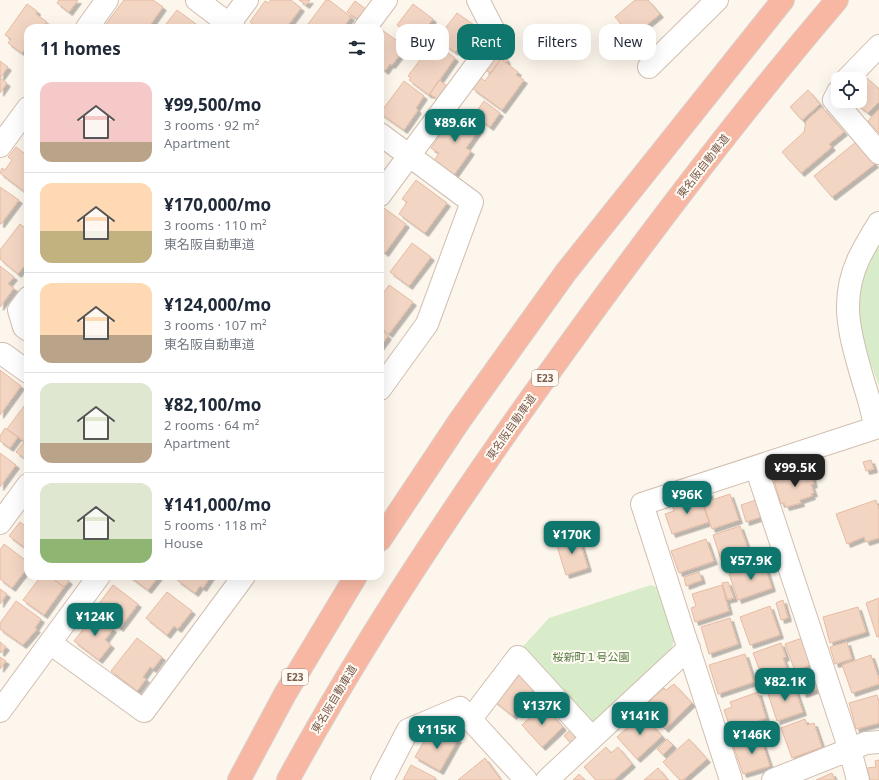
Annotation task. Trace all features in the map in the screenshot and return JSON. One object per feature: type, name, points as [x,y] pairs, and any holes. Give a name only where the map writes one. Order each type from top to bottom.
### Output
[{"type":"highway","points":[[384,534],[460,420],[566,272],[783,0]]},
{"type":"highway","name":"東名阪自動車道","points":[[288,780],[319,723],[397,595],[495,448],[604,295],[696,173],[837,0]]},
{"type":"highway","name":"E23","points":[[238,780],[285,694],[354,580]]},
{"type":"street","points":[[90,24],[107,0]]},
{"type":"street","points":[[197,0],[226,24]]},
{"type":"street","points":[[232,24],[247,0]]},
{"type":"street","points":[[368,24],[386,0]]},
{"type":"street","points":[[384,189],[496,37],[478,0]]},
{"type":"street","points":[[649,67],[717,0]]},
{"type":"street","points":[[854,72],[879,46]]},
{"type":"street","points":[[841,108],[879,153]]},
{"type":"street","points":[[0,146],[24,113]]},
{"type":"street","points":[[384,137],[472,202],[427,324],[384,383]]},
{"type":"street","points":[[731,780],[642,504],[875,428],[874,412],[851,336],[847,310],[854,270],[879,223]]},
{"type":"street","points":[[24,303],[19,310],[24,323]]},
{"type":"street","points":[[24,330],[2,354],[24,369]]},
{"type":"street","points":[[756,467],[850,750],[858,780]]},
{"type":"street","points":[[0,523],[24,490]]},
{"type":"street","points":[[0,711],[96,580]]},
{"type":"street","points":[[50,643],[144,710],[241,580]]},
{"type":"street","points":[[547,780],[689,648]]},
{"type":"street","points":[[470,720],[518,657],[592,738]]},
{"type":"street","points":[[382,780],[408,730],[460,708],[526,780]]},
{"type":"street","points":[[773,780],[866,743],[879,742]]},
{"type":"green space","points":[[879,244],[879,386],[862,340],[858,324],[857,304],[862,282]]},
{"type":"green space","name":"桜新町１号公園","points":[[651,585],[659,588],[675,637],[672,648],[589,727],[518,652],[549,618]]},
{"type":"building","points":[[59,0],[78,0],[69,12],[57,3]]},
{"type":"building","points":[[124,0],[153,0],[163,7],[151,24],[106,24]]},
{"type":"building","points":[[271,0],[291,0],[301,8],[289,24],[253,24],[250,22],[265,1],[268,3]]},
{"type":"building","points":[[299,0],[310,0],[306,5]]},
{"type":"building","points":[[326,0],[329,0],[351,17],[346,24],[308,24]]},
{"type":"building","points":[[635,0],[648,0],[660,14],[648,24],[621,24],[615,17]]},
{"type":"building","points":[[355,1],[367,10],[359,20],[347,12]]},
{"type":"building","points":[[27,4],[37,11],[36,14],[47,22],[45,24],[24,24],[24,50],[22,53],[8,43],[11,39],[5,35]]},
{"type":"building","points":[[413,4],[433,19],[429,24],[398,24]]},
{"type":"building","points":[[177,10],[196,24],[166,24]]},
{"type":"building","points":[[457,13],[473,24],[457,24],[457,50],[455,52],[449,48],[449,24]]},
{"type":"building","points":[[384,31],[396,40],[396,60],[392,65],[390,64],[385,71],[384,70]]},
{"type":"building","points":[[449,54],[455,58],[429,95],[409,80],[411,78],[408,76],[420,60],[449,60]]},
{"type":"building","points":[[492,60],[500,60],[491,73],[485,70]]},
{"type":"building","points":[[500,60],[518,72],[516,75],[524,80],[502,110],[472,88],[480,77],[485,81]]},
{"type":"building","points":[[0,61],[8,67],[0,78]]},
{"type":"building","points":[[0,78],[7,83],[0,93]]},
{"type":"building","points":[[867,78],[879,89],[879,102],[868,113],[862,108],[867,108]]},
{"type":"building","points":[[439,80],[447,86],[437,99],[430,94]]},
{"type":"building","points":[[404,81],[424,96],[416,108],[418,110],[404,130],[384,116],[384,108]]},
{"type":"building","points":[[808,90],[820,104],[802,120],[790,107]]},
{"type":"building","points":[[484,101],[500,113],[490,127],[474,115]]},
{"type":"building","points":[[822,107],[844,132],[829,144],[832,147],[801,173],[782,152],[804,132],[806,121]]},
{"type":"building","points":[[879,109],[879,133],[868,121]]},
{"type":"building","points":[[457,111],[480,128],[466,148],[471,151],[454,175],[434,161],[439,153],[431,148]]},
{"type":"building","points":[[856,142],[875,164],[832,197],[814,176]]},
{"type":"building","points":[[16,147],[24,153],[24,191],[0,173],[2,168],[5,170],[12,160],[8,157]]},
{"type":"building","points":[[416,180],[447,203],[425,233],[399,214],[407,202],[402,199]]},
{"type":"building","points":[[0,187],[19,200],[1,224],[0,224]]},
{"type":"building","points":[[384,208],[406,224],[385,253],[384,252]]},
{"type":"building","points":[[20,224],[24,227],[24,266],[18,274],[0,259],[0,250]]},
{"type":"building","points":[[412,243],[431,257],[409,286],[390,272]]},
{"type":"building","points":[[0,266],[14,277],[8,284],[14,288],[0,307]]},
{"type":"building","points":[[389,285],[413,302],[389,334],[384,330],[384,292]]},
{"type":"building","points":[[384,332],[388,336],[384,342]]},
{"type":"building","points":[[0,370],[21,386],[0,415]]},
{"type":"building","points":[[24,406],[24,441],[7,429]]},
{"type":"building","points":[[5,428],[18,437],[10,448],[0,441],[0,436]]},
{"type":"building","points":[[24,442],[24,458],[16,452]]},
{"type":"building","points":[[0,453],[16,465],[0,487]]},
{"type":"building","points":[[871,460],[874,469],[866,471],[863,462]]},
{"type":"building","points":[[810,470],[814,484],[811,485],[814,493],[811,494],[812,496],[800,500],[801,503],[786,507],[784,503],[781,504],[774,481]]},
{"type":"building","points":[[709,492],[710,497],[704,499],[702,495]]},
{"type":"building","points":[[730,494],[739,520],[712,529],[703,503]]},
{"type":"building","points":[[700,496],[709,522],[672,534],[665,514],[674,511],[672,505]]},
{"type":"building","points":[[756,500],[761,517],[746,522],[741,505]]},
{"type":"building","points":[[876,500],[879,509],[879,538],[866,542],[864,537],[847,544],[836,514]]},
{"type":"building","points":[[20,522],[24,525],[24,547],[9,536]]},
{"type":"building","points":[[740,526],[748,549],[743,551],[747,562],[724,569],[713,535]]},
{"type":"building","points":[[578,535],[588,568],[566,575],[556,543]]},
{"type":"building","points":[[706,539],[714,561],[679,573],[671,551]]},
{"type":"building","points":[[4,544],[24,559],[24,572],[12,588],[0,579],[0,550]]},
{"type":"building","points":[[764,563],[772,588],[738,600],[729,574]]},
{"type":"building","points":[[699,572],[702,580],[686,586],[684,577]]},
{"type":"building","points":[[38,580],[54,580],[64,587],[44,615],[23,600]]},
{"type":"building","points":[[54,580],[68,580],[69,581],[64,587]]},
{"type":"building","points":[[134,580],[156,580],[148,590]]},
{"type":"building","points":[[177,580],[208,580],[203,588],[200,586],[195,593]]},
{"type":"building","points":[[728,582],[734,598],[725,600],[727,598],[722,583]]},
{"type":"building","points":[[113,585],[138,604],[120,628],[95,609]]},
{"type":"building","points":[[722,585],[729,611],[695,622],[691,608],[696,606],[692,594]]},
{"type":"building","points":[[0,589],[7,594],[0,604]]},
{"type":"building","points":[[167,592],[192,611],[178,629],[174,626],[167,635],[146,618]]},
{"type":"building","points":[[879,598],[879,636],[877,637],[866,603]]},
{"type":"building","points":[[783,600],[788,618],[781,620],[776,603]]},
{"type":"building","points":[[16,601],[41,619],[35,628],[37,629],[23,645],[0,629],[0,623]]},
{"type":"building","points":[[770,606],[780,635],[750,645],[740,617]]},
{"type":"building","points":[[858,607],[866,632],[830,643],[823,617]]},
{"type":"building","points":[[92,613],[113,629],[105,640],[111,645],[99,660],[74,641],[85,627],[82,625]]},
{"type":"building","points":[[730,618],[738,644],[709,654],[701,627]]},
{"type":"building","points":[[137,638],[162,657],[153,669],[150,667],[143,677],[146,679],[137,691],[111,671]]},
{"type":"building","points":[[802,638],[812,664],[795,671],[785,644]]},
{"type":"building","points":[[0,642],[6,647],[1,653],[0,652]]},
{"type":"building","points":[[847,642],[852,659],[835,664],[830,647]]},
{"type":"building","points":[[781,643],[786,657],[783,658],[789,675],[765,684],[753,653]]},
{"type":"building","points":[[745,654],[754,682],[718,694],[709,665]]},
{"type":"building","points":[[871,655],[879,679],[879,684],[852,693],[842,665]]},
{"type":"building","points":[[0,657],[6,661],[0,669]]},
{"type":"building","points":[[814,671],[820,688],[803,694],[798,677]]},
{"type":"building","points":[[515,672],[535,688],[513,716],[493,700]]},
{"type":"building","points":[[793,683],[803,712],[777,721],[767,691]]},
{"type":"building","points":[[674,684],[692,703],[665,729],[652,715],[656,711],[648,703],[664,688],[666,690]]},
{"type":"building","points":[[758,692],[766,718],[731,731],[724,710],[732,707],[730,702]]},
{"type":"building","points":[[877,695],[879,702],[879,723],[856,729],[849,703]]},
{"type":"building","points":[[543,705],[563,727],[542,747],[522,725]]},
{"type":"building","points":[[642,714],[662,736],[637,759],[617,737]]},
{"type":"building","points":[[805,719],[807,725],[814,723],[822,747],[792,758],[781,728]]},
{"type":"building","points":[[572,728],[579,735],[571,743],[564,736]]},
{"type":"building","points":[[445,731],[458,739],[440,771],[415,757],[427,736],[432,738],[435,733],[442,737]]},
{"type":"building","points":[[760,736],[770,766],[743,774],[733,745]]},
{"type":"building","points":[[667,739],[673,745],[663,755],[657,749]]},
{"type":"building","points":[[689,739],[707,759],[683,780],[680,780],[663,762]]},
{"type":"building","points":[[606,747],[611,753],[618,747],[632,764],[614,780],[596,780],[584,767]]},
{"type":"building","points":[[485,758],[501,780],[458,780]]},
{"type":"building","points":[[879,760],[879,780],[870,780],[867,768],[876,767],[875,761]]},
{"type":"building","points":[[411,765],[436,778],[434,780],[403,780]]},
{"type":"building","points":[[658,768],[668,780],[644,780]]},
{"type":"building","points":[[832,773],[835,780],[816,780]]},
{"type":"building","points":[[579,774],[585,780],[573,780]]}]
